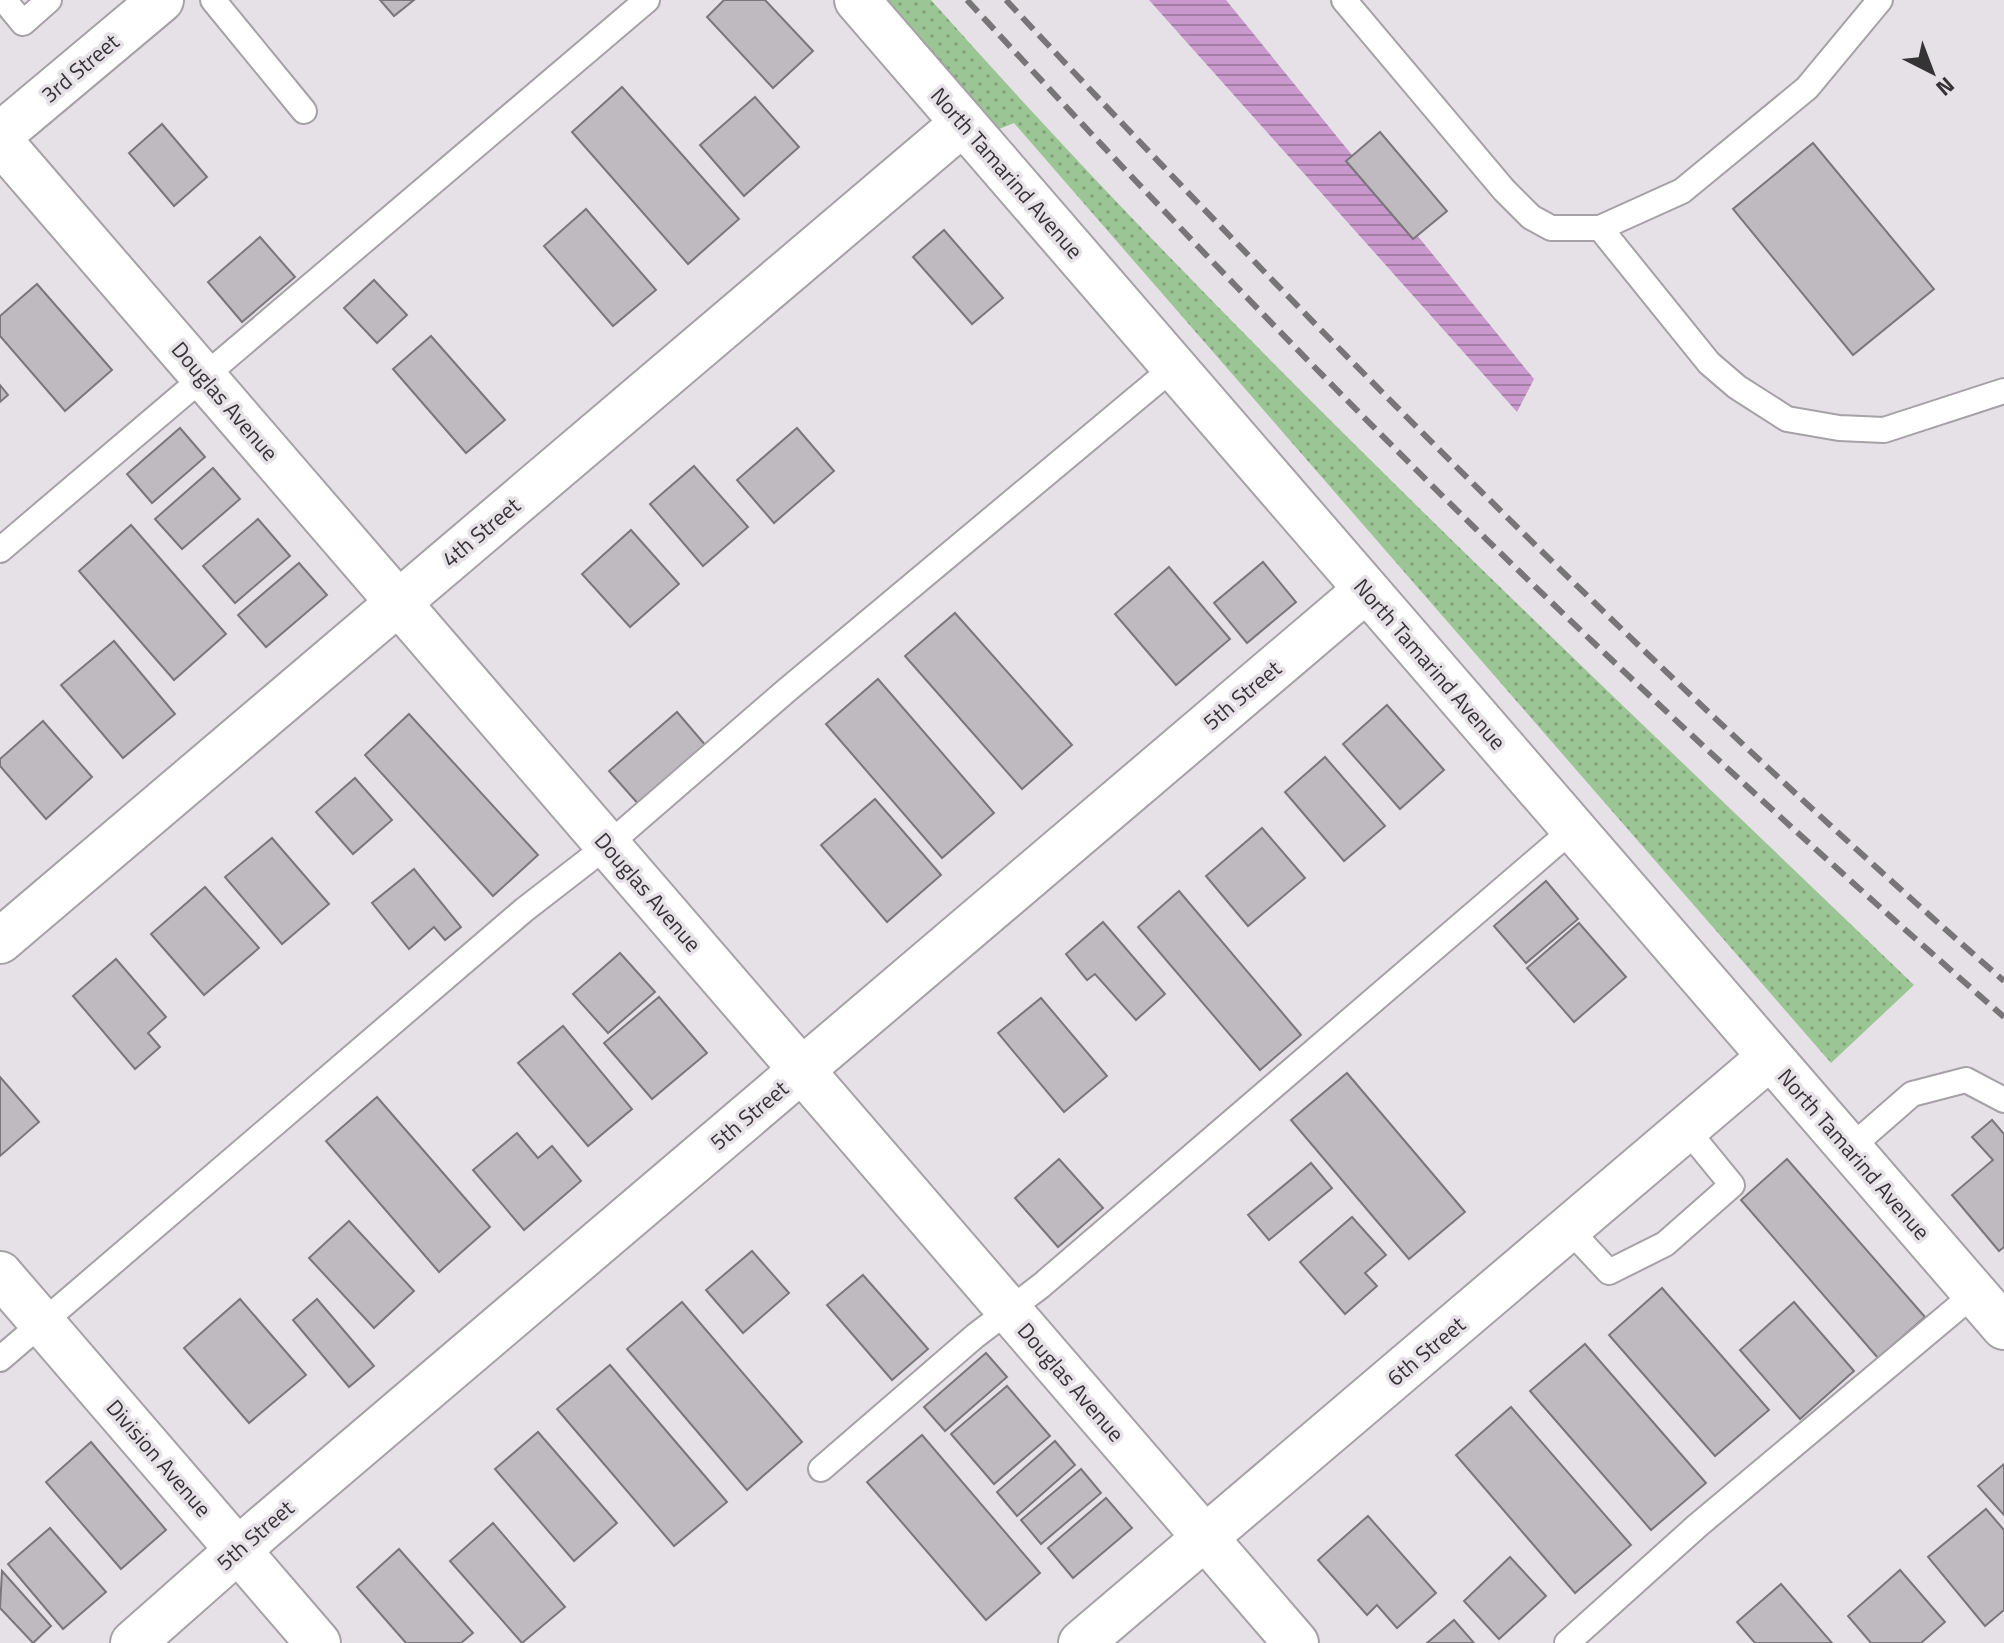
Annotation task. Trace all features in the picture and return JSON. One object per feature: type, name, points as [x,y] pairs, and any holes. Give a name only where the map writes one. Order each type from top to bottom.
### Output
[{"type":"street","name":"North Tamarind Avenue","points":[[857,0],[2004,1327]]},
{"type":"street","name":"3rd Street","points":[[0,138],[145,5]]},
{"type":"street","name":"4th Street","points":[[0,941],[963,123]]},
{"type":"street","name":"Douglas Avenue","points":[[0,138],[1296,1643]]},
{"type":"street","name":"5th Street","points":[[133,1643],[238,1550],[1366,590]]},
{"type":"street","name":"6th Street","points":[[1081,1643],[1770,1057]]},
{"type":"street","name":"Division Avenue","points":[[0,1274],[318,1643]]},
{"type":"lane","points":[[4,0],[23,23],[49,0]]},
{"type":"lane","points":[[213,0],[304,111]]},
{"type":"lane","points":[[0,550],[647,0]]},
{"type":"lane","points":[[1344,0],[1504,190],[1531,217],[1551,228],[1600,228],[1682,191],[1807,88],[1880,0]]},
{"type":"lane","points":[[1600,228],[1709,363],[1737,387],[1787,419],[1839,428],[1884,430],[2004,391]]},
{"type":"lane","points":[[0,1359],[524,910],[608,845],[787,690],[1174,367]]},
{"type":"lane","points":[[821,1469],[1042,1285],[1573,829]]},
{"type":"lane","points":[[1849,1149],[1912,1094],[1966,1080],[2004,1100]]},
{"type":"lane","points":[[1569,1229],[1609,1272],[1665,1244],[1732,1185],[1687,1130]]},
{"type":"lane","points":[[1567,1643],[1697,1526],[1975,1293]]},
{"type":"green space","points":[[882,0],[931,0],[1048,129],[1289,379],[1537,623],[1914,985],[1831,1063],[1014,123],[994,131]]},
{"type":"shaded area","points":[[1149,0],[1226,0],[1534,379],[1517,412]]},
{"type":"building","points":[[380,0],[414,0],[394,16]]},
{"type":"building","points":[[724,0],[765,0],[813,51],[773,88],[707,17]]},
{"type":"building","points":[[622,87],[739,219],[688,264],[572,132]]},
{"type":"building","points":[[755,97],[799,147],[744,196],[700,145]]},
{"type":"building","points":[[162,124],[207,177],[174,206],[129,153]]},
{"type":"building","points":[[1380,132],[1447,211],[1413,239],[1346,161]]},
{"type":"building","points":[[1813,143],[1934,289],[1853,355],[1733,209]]},
{"type":"building","points":[[586,209],[656,290],[613,326],[544,246]]},
{"type":"building","points":[[944,230],[1003,298],[972,324],[913,257]]},
{"type":"building","points":[[260,237],[295,277],[242,322],[208,282]]},
{"type":"building","points":[[374,280],[407,315],[377,343],[344,308]]},
{"type":"building","points":[[37,284],[112,370],[65,411],[0,336],[0,316]]},
{"type":"building","points":[[431,336],[505,420],[466,453],[393,369]]},
{"type":"building","points":[[0,385],[8,395],[0,402]]},
{"type":"building","points":[[180,428],[205,457],[152,503],[127,474]]},
{"type":"building","points":[[797,428],[834,471],[774,523],[737,480]]},
{"type":"building","points":[[694,466],[748,527],[703,566],[650,504]]},
{"type":"building","points":[[213,468],[240,499],[182,549],[155,519]]},
{"type":"building","points":[[258,519],[290,556],[235,603],[203,566]]},
{"type":"building","points":[[131,525],[226,634],[174,680],[79,571]]},
{"type":"building","points":[[631,530],[679,584],[630,627],[582,574]]},
{"type":"building","points":[[1263,562],[1296,602],[1247,643],[1214,603]]},
{"type":"building","points":[[299,563],[327,595],[266,647],[238,615]]},
{"type":"building","points":[[1169,567],[1230,639],[1176,685],[1115,614]]},
{"type":"building","points":[[955,613],[1072,745],[1022,789],[905,656]]},
{"type":"building","points":[[114,641],[175,714],[123,758],[61,685]]},
{"type":"building","points":[[878,679],[994,813],[942,858],[826,724]]},
{"type":"building","points":[[1387,705],[1444,770],[1400,809],[1343,744]]},
{"type":"building","points":[[677,712],[707,747],[641,807],[609,771]]},
{"type":"building","points":[[409,714],[538,855],[493,896],[365,755]]},
{"type":"building","points":[[43,721],[92,777],[46,819],[0,766],[0,759]]},
{"type":"building","points":[[1325,757],[1385,826],[1344,861],[1285,792]]},
{"type":"building","points":[[355,778],[392,820],[353,854],[316,812]]},
{"type":"building","points":[[875,799],[941,875],[887,922],[821,845]]},
{"type":"building","points":[[1262,828],[1305,878],[1248,926],[1206,876]]},
{"type":"building","points":[[272,838],[329,904],[282,944],[225,877]]},
{"type":"building","points":[[414,869],[461,927],[445,940],[434,927],[409,949],[372,903]]},
{"type":"building","points":[[1546,881],[1578,919],[1526,963],[1494,926]]},
{"type":"building","points":[[205,887],[259,948],[204,995],[151,934]]},
{"type":"building","points":[[1179,891],[1301,1035],[1260,1070],[1138,927]]},
{"type":"building","points":[[1103,922],[1165,994],[1136,1020],[1095,974],[1087,980],[1066,954]]},
{"type":"building","points":[[1579,923],[1626,977],[1574,1022],[1527,968]]},
{"type":"building","points":[[620,953],[655,992],[608,1033],[573,994]]},
{"type":"building","points":[[116,959],[166,1017],[148,1033],[160,1047],[135,1069],[73,996]]},
{"type":"building","points":[[659,997],[707,1053],[652,1099],[604,1043]]},
{"type":"building","points":[[1041,998],[1107,1076],[1064,1112],[998,1033]]},
{"type":"building","points":[[563,1026],[632,1109],[588,1146],[518,1063]]},
{"type":"building","points":[[1347,1073],[1465,1212],[1409,1259],[1291,1120]]},
{"type":"building","points":[[0,1077],[39,1122],[0,1156]]},
{"type":"building","points":[[377,1097],[490,1227],[439,1272],[326,1141]]},
{"type":"building","points":[[1992,1120],[2004,1134],[2004,1247],[1999,1251],[1952,1195],[1993,1160],[1972,1137]]},
{"type":"building","points":[[517,1133],[538,1158],[552,1146],[581,1181],[524,1230],[473,1170]]},
{"type":"building","points":[[1059,1159],[1103,1208],[1058,1247],[1015,1198]]},
{"type":"building","points":[[1787,1159],[1925,1317],[1878,1358],[1741,1200]]},
{"type":"building","points":[[1311,1163],[1332,1188],[1269,1240],[1248,1215]]},
{"type":"building","points":[[1352,1217],[1386,1255],[1365,1273],[1377,1286],[1345,1314],[1300,1262]]},
{"type":"building","points":[[349,1221],[414,1291],[374,1328],[309,1258]]},
{"type":"building","points":[[752,1251],[789,1293],[743,1333],[706,1290]]},
{"type":"building","points":[[863,1275],[928,1349],[892,1380],[827,1305]]},
{"type":"building","points":[[1662,1288],[1769,1410],[1715,1456],[1609,1335]]},
{"type":"building","points":[[240,1299],[306,1375],[249,1423],[184,1348]]},
{"type":"building","points":[[317,1299],[374,1366],[349,1387],[293,1320]]},
{"type":"building","points":[[682,1302],[802,1442],[747,1490],[627,1349]]},
{"type":"building","points":[[1794,1302],[1854,1371],[1800,1419],[1740,1350]]},
{"type":"building","points":[[1585,1344],[1706,1483],[1651,1530],[1530,1391]]},
{"type":"building","points":[[986,1353],[1007,1377],[945,1431],[924,1407]]},
{"type":"building","points":[[610,1365],[727,1502],[674,1546],[557,1409]]},
{"type":"building","points":[[1007,1386],[1050,1436],[994,1484],[951,1434]]},
{"type":"building","points":[[1511,1407],[1631,1545],[1575,1593],[1456,1455]]},
{"type":"building","points":[[538,1432],[617,1523],[574,1561],[495,1469]]},
{"type":"building","points":[[922,1435],[1040,1573],[986,1620],[867,1482]]},
{"type":"building","points":[[1055,1441],[1075,1465],[1017,1516],[997,1492]]},
{"type":"building","points":[[91,1442],[166,1530],[121,1569],[46,1482]]},
{"type":"building","points":[[2004,1464],[2004,1515],[1978,1486]]},
{"type":"building","points":[[1081,1469],[1101,1493],[1041,1544],[1021,1520]]},
{"type":"building","points":[[1106,1498],[1132,1528],[1073,1578],[1048,1548]]},
{"type":"building","points":[[1986,1509],[2004,1530],[2004,1610],[1985,1626],[1928,1557]]},
{"type":"building","points":[[1368,1516],[1436,1593],[1397,1628],[1377,1605],[1367,1615],[1318,1560]]},
{"type":"building","points":[[493,1523],[565,1607],[522,1643],[450,1561]]},
{"type":"building","points":[[50,1528],[106,1592],[63,1629],[8,1564]]},
{"type":"building","points":[[399,1549],[473,1633],[461,1643],[406,1643],[357,1587]]},
{"type":"building","points":[[1510,1557],[1546,1596],[1499,1639],[1464,1601]]},
{"type":"building","points":[[1900,1570],[1945,1622],[1921,1643],[1871,1643],[1848,1616]]},
{"type":"building","points":[[2,1571],[51,1626],[33,1643],[0,1608]]},
{"type":"building","points":[[1781,1584],[1832,1643],[1755,1643],[1737,1622]]},
{"type":"building","points":[[1454,1620],[1474,1643],[1427,1643]]},
{"type":"railway","points":[[967,0],[1275,327],[1433,487],[1644,691],[2004,1017]]},
{"type":"railway","points":[[1006,0],[1369,379],[1618,626],[1873,865],[2004,981]]}]
